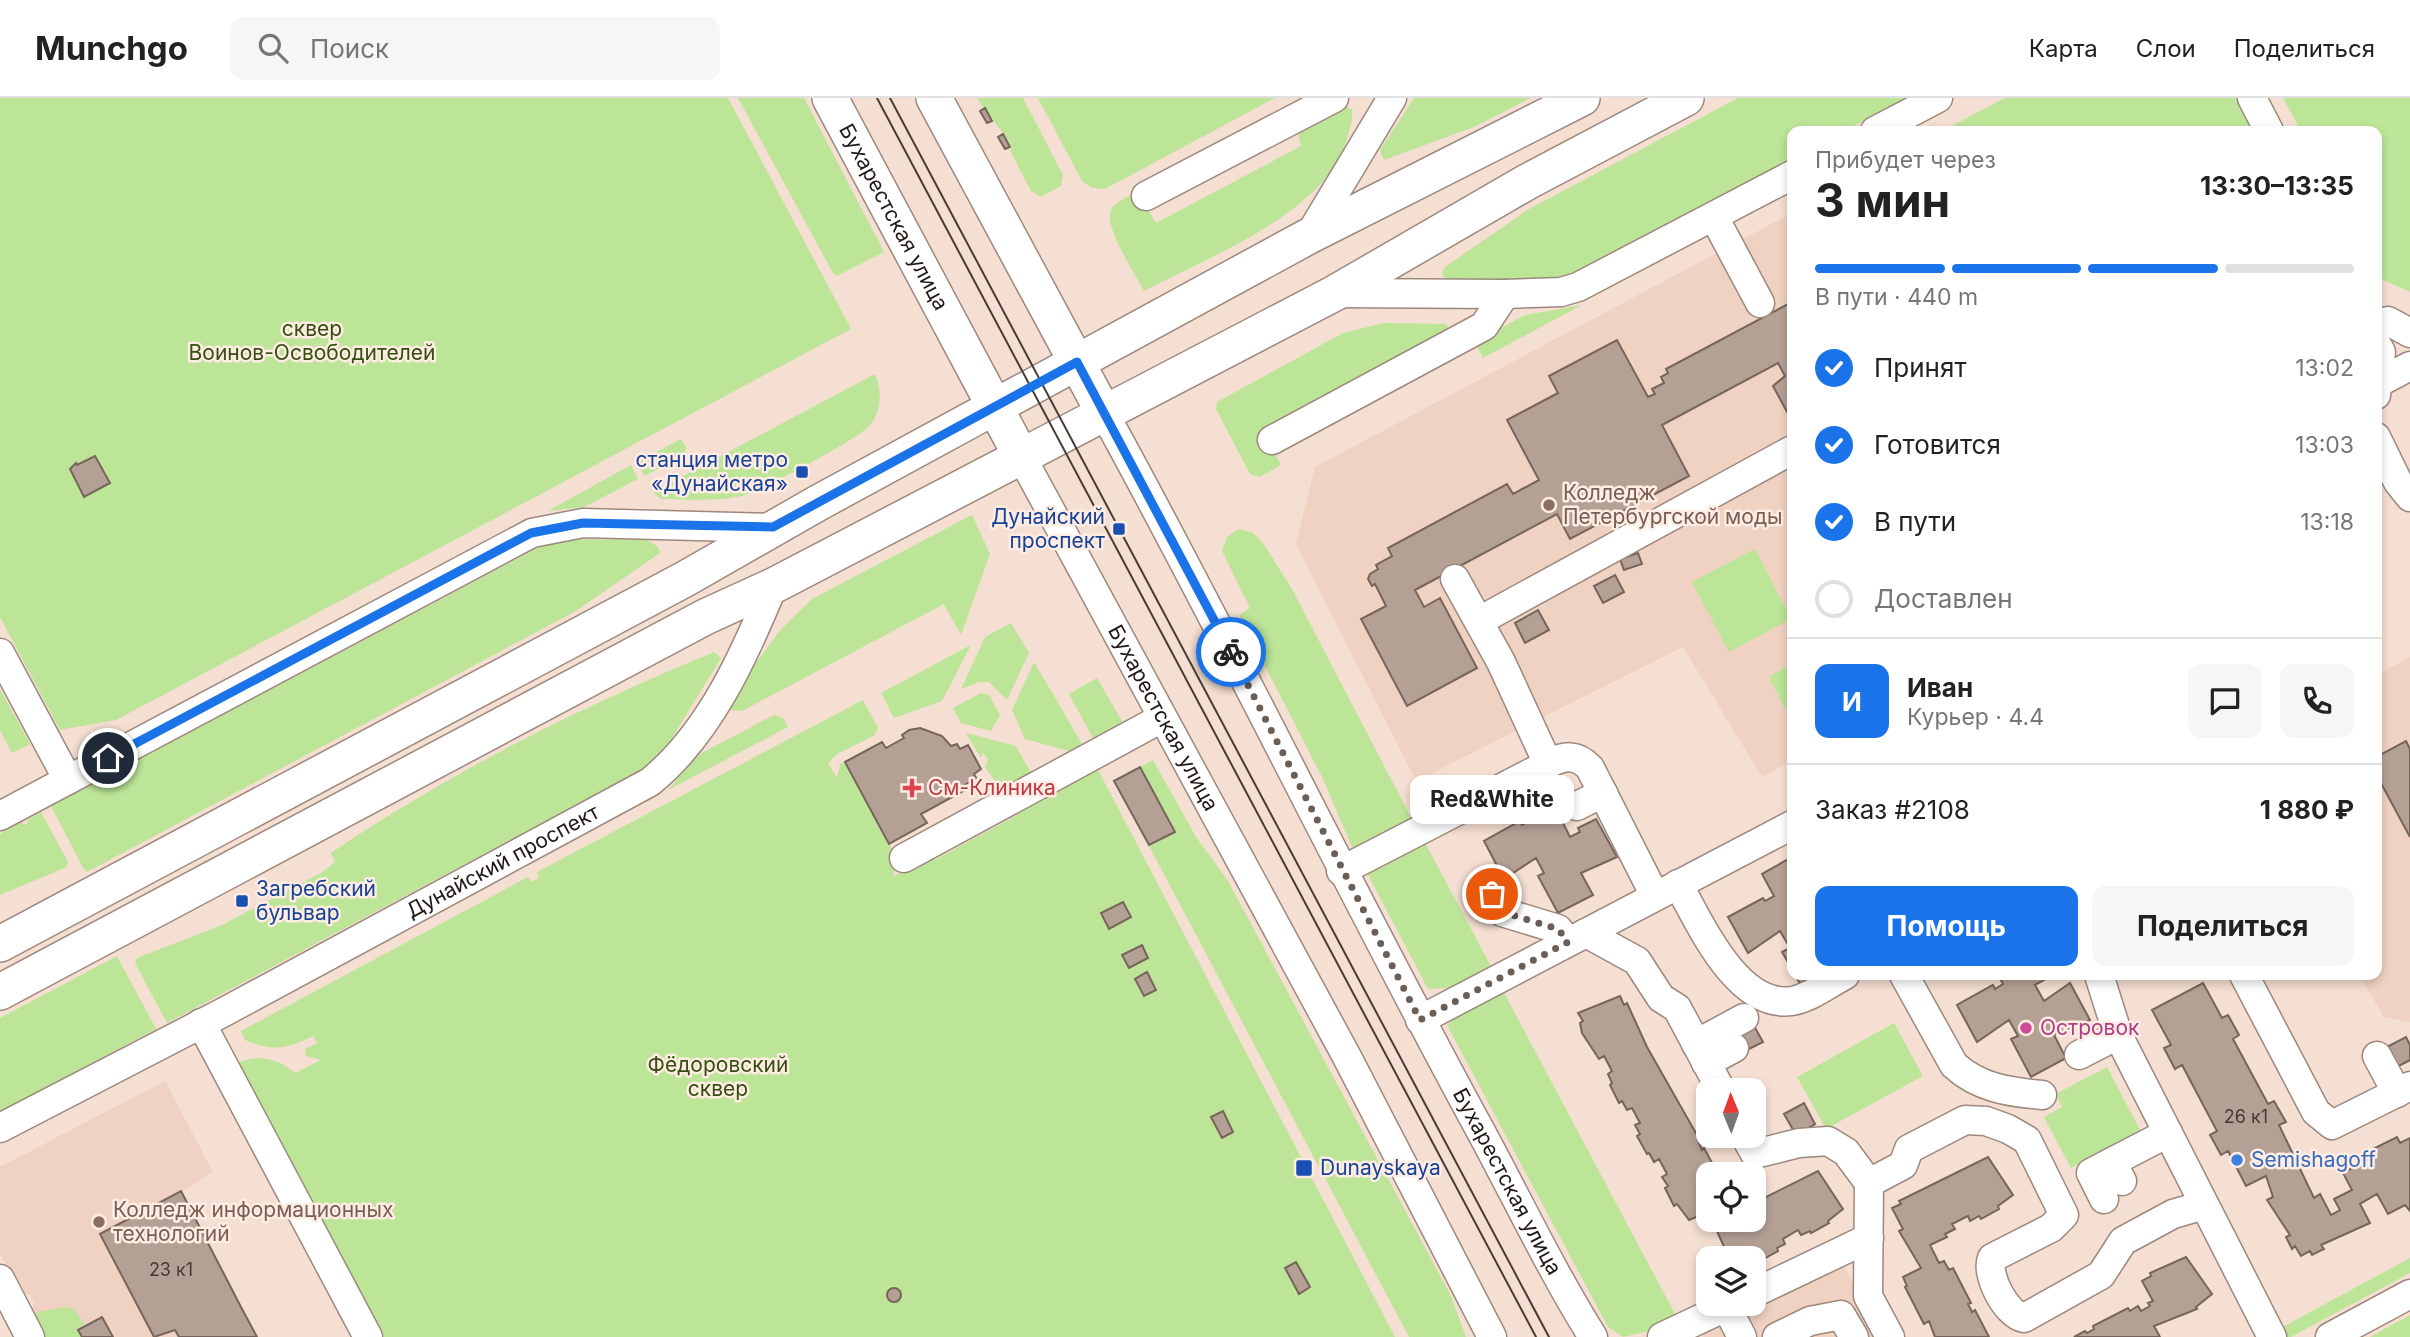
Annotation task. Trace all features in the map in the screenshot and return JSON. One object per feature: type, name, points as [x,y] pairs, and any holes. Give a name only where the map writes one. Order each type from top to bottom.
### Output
[{"type":"main road","name":"Бухарестская улица","points":[[830,98],[1021,456]]},
{"type":"main road","name":"Бухарестская улица","points":[[934,98],[1104,413]]},
{"type":"main road","points":[[0,944],[685,579],[773,527],[1310,236],[1582,98]]},
{"type":"main road","points":[[0,992],[705,617],[773,586],[1335,293],[1527,182],[1686,98]]},
{"type":"street","points":[[1146,196],[1334,98]]},
{"type":"street","points":[[1885,126],[1938,98]]},
{"type":"street","points":[[2252,98],[2266,126]]},
{"type":"street","points":[[1310,236],[1380,104]]},
{"type":"street","points":[[1335,293],[1561,292],[1578,287],[1787,178]]},
{"type":"street","points":[[1714,217],[1760,303]]},
{"type":"street","points":[[1272,440],[1484,326],[1505,294]]},
{"type":"street","points":[[2382,322],[2388,321],[2410,333]]},
{"type":"street","points":[[2382,386],[2410,366]]},
{"type":"street","name":"Бухарестская улица","points":[[1104,413],[1290,763],[1341,871],[1593,1337]]},
{"type":"street","points":[[1479,621],[1787,453]]},
{"type":"street","name":"Бухарестская улица","points":[[1021,456],[1347,1056],[1492,1337]]},
{"type":"street","points":[[2383,469],[2410,497]]},
{"type":"street","points":[[0,816],[531,533],[583,523],[773,527]]},
{"type":"street","points":[[1455,579],[1479,621],[1548,764]]},
{"type":"street","name":"Дунайский проспект","points":[[0,1128],[650,782],[673,763],[692,741],[749,644],[773,586]]},
{"type":"street","points":[[0,653],[68,780]]},
{"type":"street","points":[[904,858],[1162,718]]},
{"type":"street","points":[[1341,871],[1560,758],[1582,759],[1602,793],[1674,881],[1725,967],[1768,998],[1780,1002],[1801,999],[1836,980]]},
{"type":"street","points":[[1577,806],[1602,793]]},
{"type":"street","points":[[1420,1020],[1577,938],[1674,881],[1787,827]]},
{"type":"street","points":[[1492,894],[1502,912],[1558,929],[1637,961],[1661,999],[1677,1008],[1715,1078]]},
{"type":"street","points":[[1907,980],[1954,1065],[1963,1073],[1973,1081],[1996,1088],[2042,1095]]},
{"type":"street","points":[[2109,980],[2118,1035],[2272,1337]]},
{"type":"street","points":[[2247,980],[2316,1112],[2332,1125],[2403,1089],[2377,1056]]},
{"type":"street","points":[[1701,1053],[1744,1018]]},
{"type":"street","points":[[201,1023],[368,1337]]},
{"type":"street","points":[[2079,1055],[2118,1035]]},
{"type":"street","points":[[1701,1053],[1734,1048]]},
{"type":"street","points":[[1870,1183],[1903,1165],[1909,1149],[1965,1120],[1986,1121],[2028,1140],[2064,1215],[2051,1228],[1993,1258],[1990,1263],[1991,1275],[2011,1312],[2024,1318],[2101,1275],[2123,1241],[2173,1214],[2204,1205]]},
{"type":"street","points":[[2113,1181],[2168,1133]]},
{"type":"street","points":[[1766,1147],[1787,1135],[1836,1145],[1846,1152],[1870,1183],[1868,1296],[1890,1337]]},
{"type":"street","points":[[1752,1148],[1755,1154],[1765,1148]]},
{"type":"street","points":[[1766,1287],[1869,1238]]},
{"type":"street","points":[[0,1279],[30,1337]]},
{"type":"street","points":[[2330,1337],[2410,1294]]},
{"type":"street","points":[[1777,1337],[1810,1321],[1841,1315],[1854,1337]]},
{"type":"street","points":[[1662,1337],[1706,1316]]},
{"type":"street","points":[[1733,1316],[1742,1337]]},
{"type":"shaded area","name":"Колледж Петербургской моды","points":[[1787,216],[1787,763],[1762,777],[1683,647],[1416,781],[1296,544],[1315,467]]},
{"type":"shaded area","points":[[2410,657],[2410,1022],[2384,1017],[2362,980],[2382,980],[2382,672]]},
{"type":"shaded area","name":"Колледж информационных технологий","points":[[165,1081],[213,1172],[181,1192],[257,1337],[39,1337],[32,1311],[34,1301],[30,1295],[22,1293],[0,1253],[0,1167]]},
{"type":"shaded area","points":[[1841,1260],[1881,1337],[1704,1337],[1702,1333],[1734,1316],[1766,1316],[1766,1299]]},
{"type":"green space","name":"сквер Воинов-Освободителей","points":[[0,98],[728,98],[851,329],[116,720],[60,730],[0,617]],"holes":[[[95,456],[110,483],[84,497],[70,470],[76,463],[77,465]]]},
{"type":"green space","points":[[738,98],[804,98],[884,252],[837,276],[833,273]]},
{"type":"green space","points":[[977,98],[1023,98],[1063,175],[1061,186],[1041,197],[1031,191],[1008,141]]},
{"type":"green space","points":[[1038,98],[1275,98],[1105,189],[1092,188],[1082,181]]},
{"type":"green space","points":[[1414,98],[1531,98],[1474,127],[1384,160],[1380,150]]},
{"type":"green space","points":[[1738,98],[1907,98],[1854,126],[1787,126],[1787,162],[1573,276],[1548,281],[1448,281],[1442,274],[1445,267],[1529,209]]},
{"type":"green space","points":[[2005,98],[2241,98],[2255,126],[1952,126]]},
{"type":"green space","points":[[2283,98],[2410,98],[2410,292],[2382,279],[2382,126],[2298,126]]},
{"type":"green space","points":[[1343,105],[1352,110],[1346,142],[1333,168],[1314,191],[1261,230],[1144,291],[1112,227],[1111,210],[1116,204],[1138,192],[1156,223],[1301,146],[1297,130]]},
{"type":"green space","points":[[1582,305],[1483,358],[1475,342],[1525,315]]},
{"type":"green space","points":[[1384,323],[1446,324],[1452,334],[1265,435],[1281,465],[1260,477],[1250,474],[1216,409],[1217,402],[1343,333]]},
{"type":"green space","points":[[875,374],[880,400],[870,425],[809,464],[768,485],[732,498],[661,499],[653,492]]},
{"type":"green space","points":[[681,439],[686,447],[684,455],[644,476],[637,462]]},
{"type":"green space","points":[[631,465],[638,479],[584,507],[548,511]]},
{"type":"green space","points":[[972,515],[990,554],[961,635],[944,604],[742,711],[729,710],[726,707],[781,629],[812,599]]},
{"type":"green space","points":[[1238,529],[1253,533],[1263,543],[1292,589],[1416,827],[1355,854],[1324,781],[1239,615],[1250,608],[1222,551],[1227,537]]},
{"type":"green space","points":[[570,539],[648,540],[658,547],[660,553],[576,611],[87,872],[83,868],[51,806],[538,548]]},
{"type":"green space","points":[[1755,549],[1787,611],[1787,621],[1729,652],[1692,582]]},
{"type":"green space","points":[[1011,623],[1029,653],[1007,700],[989,682],[979,682],[961,689],[985,637]]},
{"type":"green space","points":[[971,645],[942,701],[894,718],[881,693]]},
{"type":"green space","points":[[714,652],[721,658],[664,751],[649,766],[167,1023],[135,963],[137,958],[222,925],[321,873],[335,862],[331,853],[376,823],[517,743],[614,695]]},
{"type":"green space","points":[[1034,662],[1082,744],[1069,751],[1025,739],[1012,710]]},
{"type":"green space","points":[[1787,667],[1787,711],[1769,677]]},
{"type":"green space","points":[[1097,678],[1123,723],[1094,740],[1069,694]]},
{"type":"green space","points":[[0,689],[30,744],[12,753],[0,730]]},
{"type":"green space","points":[[981,693],[989,695],[1000,715],[991,731],[961,723],[953,708]]},
{"type":"green space","name":"Фёдоровский сквер","points":[[863,700],[878,728],[875,735],[837,754],[828,763],[837,778],[840,764],[845,762],[901,865],[893,873],[895,877],[904,866],[934,850],[935,860],[1017,815],[1015,810],[1097,768],[1395,1337],[384,1337],[238,1063],[267,1059],[282,1064],[295,1073],[321,1060],[306,1056],[305,1049],[317,1043],[313,1036],[287,1046],[264,1046],[245,1040],[241,1031],[528,877],[532,882],[539,878],[537,872]]},
{"type":"green space","points":[[774,715],[783,718],[788,727],[668,790],[698,755]]},
{"type":"green space","points":[[966,733],[1016,746],[1031,773],[1005,788],[997,784],[985,767],[988,760],[983,752],[981,758]]},
{"type":"green space","points":[[1153,760],[1196,837],[1228,881],[1451,1296],[1466,1337],[1409,1337],[1149,846],[1175,831],[1140,767]]},
{"type":"green space","points":[[41,812],[68,862],[67,867],[0,895],[0,834],[22,822],[24,825],[28,823],[27,820]]},
{"type":"green space","points":[[1422,837],[1494,972],[1460,987],[1428,989],[1365,869]]},
{"type":"green space","points":[[117,956],[156,1029],[0,1112],[0,1018]]},
{"type":"green space","points":[[1502,989],[1676,1318],[1645,1332],[1623,1337],[1608,1327],[1447,1025],[1470,1006]]},
{"type":"green space","points":[[1894,1023],[1923,1076],[1826,1129],[1797,1077]]},
{"type":"green space","points":[[2107,1067],[2141,1132],[2071,1168],[2044,1117],[2062,1107],[2056,1094]]},
{"type":"green space","points":[[2410,1258],[2410,1273],[2291,1337],[2283,1337],[2279,1329]]},
{"type":"green space","points":[[64,1307],[74,1309],[84,1324],[77,1329],[81,1337],[37,1337],[25,1315]]},
{"type":"green space","points":[[2410,1315],[2410,1337],[2370,1337]]},
{"type":"building","points":[[985,108],[992,121],[987,123],[980,111]]},
{"type":"building","points":[[1003,134],[1010,147],[1005,149],[998,137]]},
{"type":"building","points":[[1787,305],[1787,412],[1773,386],[1785,376],[1778,363],[1662,425],[1689,476],[1570,539],[1557,514],[1415,590],[1424,607],[1440,598],[1477,668],[1407,706],[1361,619],[1386,606],[1375,584],[1372,586],[1368,579],[1370,574],[1378,569],[1376,565],[1392,556],[1388,548],[1507,484],[1513,494],[1539,480],[1507,420],[1558,393],[1549,376],[1617,340],[1648,397],[1655,394],[1652,389],[1664,383],[1661,377],[1668,373],[1666,369]]},
{"type":"building","points":[[95,456],[110,483],[84,497],[70,469],[76,463],[77,465]]},
{"type":"building","points":[[1638,553],[1642,564],[1624,570],[1620,559]]},
{"type":"building","points":[[1615,575],[1624,592],[1603,603],[1594,586]]},
{"type":"building","points":[[1538,610],[1549,630],[1525,643],[1515,623]]},
{"type":"building","name":"См-Клиника","points":[[920,728],[942,736],[951,746],[957,744],[960,749],[968,745],[981,769],[974,774],[976,778],[963,786],[965,790],[921,814],[927,823],[889,844],[845,762],[882,742],[886,748],[904,738],[902,735],[909,730]]},
{"type":"building","points":[[2406,741],[2410,749],[2410,837],[2382,785],[2382,754]]},
{"type":"building","points":[[1140,767],[1175,832],[1149,845],[1114,781]]},
{"type":"building","points":[[1553,780],[1572,816],[1562,821],[1570,837],[1580,832],[1578,828],[1596,819],[1617,857],[1581,873],[1593,895],[1558,913],[1538,876],[1544,873],[1536,858],[1504,879],[1484,841],[1520,821],[1522,825],[1529,821],[1517,799]]},
{"type":"building","points":[[1787,860],[1787,943],[1780,931],[1748,953],[1728,917],[1763,898],[1765,901],[1774,896],[1762,874]]},
{"type":"building","points":[[1123,902],[1131,917],[1109,929],[1101,913]]},
{"type":"building","points":[[1142,945],[1148,958],[1129,968],[1122,955]]},
{"type":"building","points":[[1147,972],[1156,990],[1144,996],[1135,979]]},
{"type":"building","points":[[1798,980],[1815,980],[1802,987]]},
{"type":"building","points":[[2001,980],[2044,980],[2035,985],[2044,1001],[2070,983],[2090,1020],[2054,1035],[2066,1058],[2031,1077],[2011,1039],[2018,1036],[2009,1020],[1977,1042],[1957,1005],[1993,985],[1995,989],[2003,984]]},
{"type":"building","points":[[2203,983],[2222,1018],[2228,1015],[2239,1035],[2233,1039],[2268,1104],[2274,1101],[2286,1122],[2279,1125],[2314,1198],[2320,1194],[2331,1215],[2340,1210],[2334,1199],[2352,1190],[2343,1173],[2376,1155],[2373,1149],[2397,1137],[2400,1143],[2410,1138],[2410,1211],[2405,1205],[2388,1214],[2377,1194],[2360,1204],[2370,1223],[2321,1245],[2324,1249],[2312,1255],[2310,1251],[2301,1256],[2295,1246],[2292,1249],[2286,1237],[2290,1235],[2267,1200],[2273,1197],[2266,1176],[2246,1186],[2228,1151],[2221,1155],[2210,1135],[2217,1131],[2182,1065],[2175,1069],[2164,1048],[2171,1045],[2152,1010]]},
{"type":"building","points":[[1620,996],[1624,1005],[1627,1003],[1647,1047],[1696,1133],[1696,1148],[1704,1148],[1712,1162],[1696,1162],[1696,1217],[1689,1220],[1677,1204],[1674,1206],[1665,1188],[1668,1186],[1662,1177],[1667,1174],[1659,1159],[1654,1162],[1649,1153],[1647,1154],[1637,1136],[1640,1134],[1635,1125],[1640,1123],[1632,1108],[1627,1110],[1622,1101],[1619,1103],[1610,1085],[1612,1083],[1608,1074],[1612,1071],[1604,1056],[1599,1059],[1582,1033],[1580,1023],[1583,1021],[1578,1013]]},
{"type":"building","points":[[1753,1024],[1763,1042],[1745,1051],[1736,1033]]},
{"type":"building","points":[[2406,1037],[2410,1045],[2410,1060],[2395,1068],[2385,1048]]},
{"type":"building","points":[[1804,1103],[1815,1124],[1796,1135],[1784,1114]]},
{"type":"building","points":[[1223,1111],[1233,1132],[1222,1138],[1211,1117]]},
{"type":"building","points":[[1988,1157],[2013,1195],[1998,1206],[1999,1209],[1981,1219],[1979,1216],[1970,1221],[1968,1216],[1952,1224],[1955,1229],[1945,1234],[1947,1237],[1930,1245],[1939,1263],[1944,1261],[1949,1270],[1953,1268],[1971,1303],[1968,1304],[1972,1312],[1975,1310],[1989,1337],[1935,1337],[1929,1321],[1924,1324],[1905,1287],[1907,1286],[1903,1277],[1921,1268],[1899,1231],[1903,1229],[1892,1208],[1901,1204],[1899,1201]]},
{"type":"building","points":[[1818,1171],[1843,1209],[1828,1221],[1829,1223],[1811,1233],[1810,1231],[1801,1235],[1798,1230],[1783,1239],[1785,1244],[1766,1258],[1766,1246],[1724,1246],[1717,1232],[1766,1232],[1766,1197]]},
{"type":"building","points":[[181,1191],[257,1337],[179,1337],[175,1330],[154,1337],[100,1234]]},
{"type":"building","points":[[2186,1257],[2212,1294],[2196,1307],[2197,1309],[2154,1326],[2160,1337],[2074,1337],[2085,1331],[2087,1333],[2094,1329],[2093,1326],[2128,1308],[2130,1311],[2138,1306],[2141,1311],[2150,1306],[2148,1303],[2153,1301],[2142,1281],[2151,1276],[2150,1273]]},
{"type":"building","points":[[1296,1262],[1310,1287],[1299,1294],[1285,1268]]},
{"type":"building","points":[[894,1288],[899,1290],[899,1300],[894,1302],[889,1300],[887,1295],[889,1290]]},
{"type":"building","points":[[102,1317],[113,1337],[82,1337],[78,1330]]},
{"type":"tram line","points":[[877,98],[1536,1337]]},
{"type":"tram line","points":[[890,98],[1549,1337]]},
{"type":"way so far","points":[[1231,652],[1290,763],[1341,871],[1420,1020],[1568,942],[1558,929],[1502,912],[1492,894]]},
{"type":"place","name":"станция метро «Дунайская»","points":[[802,472]]},
{"type":"place","name":"Колледж Петербургской моды","points":[[1549,505]]},
{"type":"place","name":"Дунайский проспект","points":[[1119,529]]},
{"type":"place","name":"См-Клиника","points":[[912,788]]},
{"type":"place","name":"Red&White","points":[[1492,894]]},
{"type":"place","name":"Загребский бульвар","points":[[242,901]]},
{"type":"place","name":"Островок","points":[[2026,1028]]},
{"type":"place","name":"Semishagoff","points":[[2237,1160]]},
{"type":"place","name":"Dunayskaya","points":[[1304,1168]]},
{"type":"place","name":"Колледж информационных технологий","points":[[99,1222]]},
{"type":"route","points":[[108,758],[531,533],[583,523],[773,527],[1077,362],[1231,652]]}]
